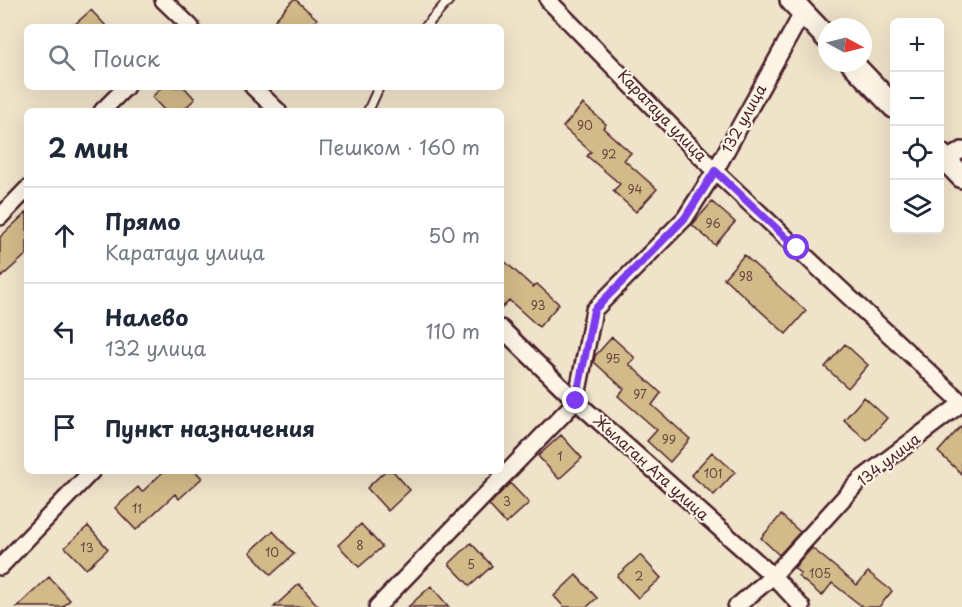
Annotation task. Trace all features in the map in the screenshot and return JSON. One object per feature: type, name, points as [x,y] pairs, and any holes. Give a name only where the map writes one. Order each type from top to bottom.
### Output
[{"type":"main road","points":[[797,6],[818,28]]},
{"type":"main road","points":[[861,72],[890,103]]},
{"type":"main road","points":[[949,155],[962,177]]},
{"type":"street","points":[[163,0],[185,24]]},
{"type":"street","name":"Каратауа улица","points":[[548,0],[715,171],[962,403]]},
{"type":"street","name":"132 улица","points":[[576,401],[594,310],[685,218],[715,171],[797,6]]},
{"type":"street","points":[[105,108],[123,90]]},
{"type":"street","points":[[257,90],[275,108]]},
{"type":"street","points":[[0,217],[24,192]]},
{"type":"street","name":"Жылаган Ата улица","points":[[504,331],[576,401],[773,576],[802,607]]},
{"type":"street","points":[[377,607],[576,401]]},
{"type":"street","name":"134 улица","points":[[736,607],[773,576],[860,480],[962,403]]},
{"type":"street","points":[[0,567],[89,474]]},
{"type":"lane","points":[[428,24],[449,0]]},
{"type":"lane","points":[[369,108],[378,90]]},
{"type":"building","points":[[293,0],[296,0],[317,19],[313,24],[277,24],[274,21]]},
{"type":"building","points":[[91,10],[104,24],[75,24]]},
{"type":"building","points":[[159,90],[187,90],[195,99],[185,108],[162,108],[152,97]]},
{"type":"building","points":[[583,104],[606,124],[603,128],[631,153],[624,160],[657,189],[636,212],[613,191],[620,184],[587,156],[591,152],[563,127]]},
{"type":"building","points":[[712,202],[735,222],[715,245],[692,225]]},
{"type":"building","points":[[24,215],[24,257],[0,278],[0,237]]},
{"type":"building","points":[[744,255],[806,311],[786,334],[724,278]]},
{"type":"building","points":[[504,261],[533,287],[537,284],[559,304],[539,327],[509,300],[504,306]]},
{"type":"building","points":[[612,337],[635,358],[629,364],[661,393],[652,405],[690,439],[670,462],[647,441],[657,430],[618,396],[624,389],[594,362],[595,356]]},
{"type":"building","points":[[845,344],[868,365],[848,388],[825,367]]},
{"type":"building","points":[[864,397],[887,418],[867,441],[844,420]]},
{"type":"building","points":[[962,425],[962,474],[938,452]]},
{"type":"building","points":[[561,435],[582,458],[559,479],[538,456]]},
{"type":"building","points":[[712,452],[735,472],[714,495],[691,475]]},
{"type":"building","points":[[161,474],[198,474],[202,478],[179,499],[175,494],[136,530],[115,508],[138,487],[142,492]]},
{"type":"building","points":[[382,474],[396,474],[410,490],[388,511],[367,488]]},
{"type":"building","points":[[510,483],[529,503],[506,524],[489,505]]},
{"type":"building","points":[[781,515],[800,532],[779,555],[761,538]]},
{"type":"building","points":[[361,524],[382,547],[359,567],[338,545]]},
{"type":"building","points":[[88,526],[108,549],[86,569],[65,547]]},
{"type":"building","points":[[273,531],[294,554],[271,575],[250,552]]},
{"type":"building","points":[[471,543],[492,566],[470,586],[449,564]]},
{"type":"building","points":[[812,548],[857,585],[868,572],[892,591],[879,607],[863,607],[832,583],[822,596],[798,576],[801,574],[794,568]]},
{"type":"building","points":[[640,555],[661,578],[638,598],[617,576]]},
{"type":"building","points":[[576,575],[597,598],[587,607],[564,607],[554,596]]},
{"type":"building","points":[[49,577],[70,600],[63,607],[17,607]]},
{"type":"building","points":[[299,584],[319,607],[274,607]]},
{"type":"building","points":[[431,586],[449,607],[408,607]]},
{"type":"route","points":[[576,401],[594,310],[685,218],[715,171],[797,248]]}]
